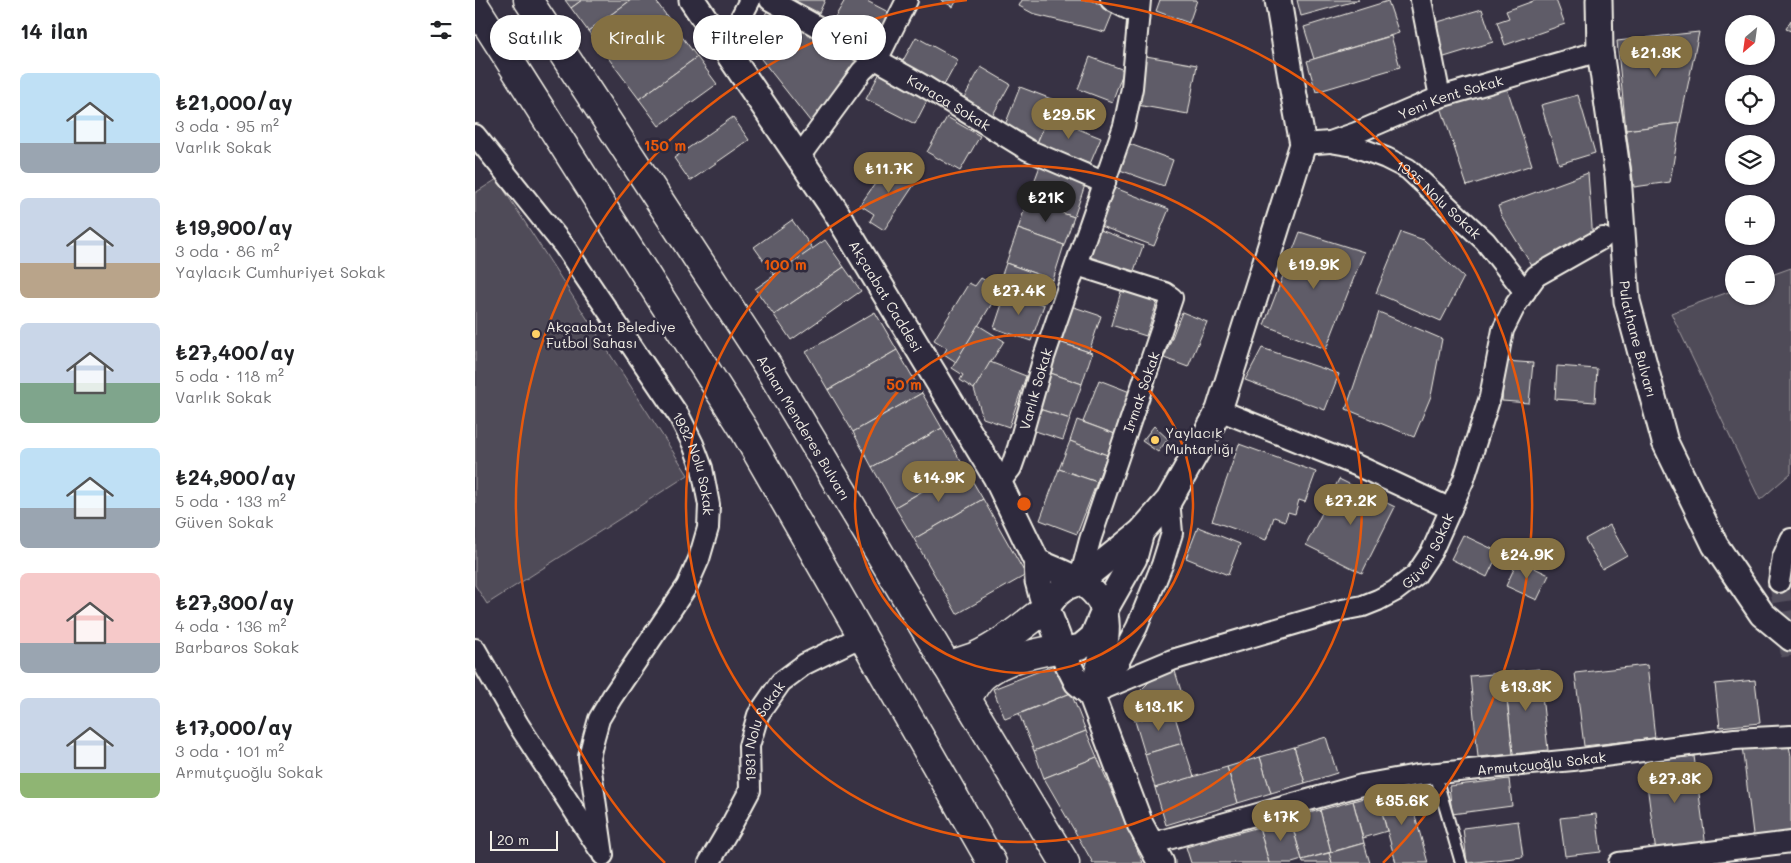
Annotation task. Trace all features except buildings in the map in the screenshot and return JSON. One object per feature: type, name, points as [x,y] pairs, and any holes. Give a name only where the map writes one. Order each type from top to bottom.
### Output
[{"type":"highway","name":"Adnan Menderes Bulvarı","points":[[527,0],[764,360],[1065,863]]},
{"type":"highway","points":[[475,6],[743,428],[992,863]]},
{"type":"highway","points":[[947,666],[973,657],[991,648],[1046,608]]},
{"type":"highway","points":[[967,699],[983,676],[997,667],[1022,656],[1061,648]]},
{"type":"street","name":"Akçaabat Caddesi","points":[[692,0],[702,15]]},
{"type":"street","points":[[742,15],[750,0]]},
{"type":"street","name":"Karaca Sokak","points":[[770,0],[812,24]]},
{"type":"street","points":[[886,42],[907,0]]},
{"type":"street","points":[[1111,0],[1139,7]]},
{"type":"street","points":[[1046,608],[1057,594],[1079,582],[1141,532],[1169,500],[1213,424],[1219,410],[1303,144],[1278,0]]},
{"type":"street","points":[[1421,0],[1440,97]]},
{"type":"street","name":"Pulathane Bulvarı","points":[[1599,0],[1600,51],[1618,176],[1627,301],[1665,442],[1715,545],[1762,614],[1791,638]]},
{"type":"street","name":"Varlık Sokak","points":[[999,483],[1011,468],[1044,357],[1124,126],[1132,88],[1139,7]]},
{"type":"street","name":"Yeni Kent Sokak","points":[[1303,144],[1330,142],[1356,133],[1440,97],[1600,51]]},
{"type":"street","name":"Akçaabat Caddesi","points":[[733,60],[834,209],[999,483],[1037,562],[1038,581],[1061,648],[1077,682],[1091,694],[1140,824],[1156,854]]},
{"type":"street","points":[[799,157],[862,71],[874,60]]},
{"type":"street","name":"Karaca Sokak","points":[[877,60],[924,86],[1028,150],[1105,183]]},
{"type":"street","name":"1932 Nolu Sokak","points":[[475,135],[564,246],[679,416],[702,468],[709,505],[708,528],[699,559],[687,586],[612,697],[599,719],[593,737],[589,757],[605,859]]},
{"type":"street","name":"1935 Nolu Sokak","points":[[1330,142],[1354,146],[1408,168],[1485,241],[1525,292]]},
{"type":"street","name":"Güven Sokak","points":[[1091,694],[1172,660],[1342,610],[1363,606],[1395,591],[1416,575],[1432,551],[1464,479],[1490,397],[1503,330],[1516,304],[1536,276],[1603,238]]},
{"type":"street","name":"Irmak Sokak","points":[[1077,265],[1165,293],[1172,298],[1090,540],[1079,582]]},
{"type":"street","points":[[1219,410],[1356,465],[1451,508]]},
{"type":"street","points":[[1091,694],[1119,661],[1137,627],[1162,565],[1172,532],[1169,500]]},
{"type":"street","points":[[1061,648],[1072,649],[1081,647],[1088,642],[1098,629],[1104,611],[1134,558],[1141,532]]},
{"type":"street","points":[[1779,582],[1783,557],[1791,539]]},
{"type":"street","points":[[1037,562],[1079,582],[1092,591],[1104,611],[1107,634],[1091,694]]},
{"type":"street","name":"1931 Nolu Sokak","points":[[709,863],[749,790],[749,746],[758,715],[781,682],[805,664],[862,636]]},
{"type":"street","points":[[475,648],[518,724],[605,859]]},
{"type":"street","name":"Armutçuoğlu Sokak","points":[[1156,854],[1362,785],[1417,775],[1573,760],[1735,739],[1791,736]]},
{"type":"street","points":[[1619,863],[1791,842]]},
{"type":"lane","points":[[1435,773],[1461,863]]},
{"type":"shaded area","name":"Akçaabat Belediye Futbol Sahası","points":[[497,179],[688,475],[487,604],[475,585],[475,193]]},
{"type":"shaded area","points":[[1791,268],[1791,473],[1760,500],[1671,313],[1725,293],[1725,305],[1775,305],[1775,274]]},
{"type":"tunnel","points":[[1779,582],[1791,656]]},
{"type":"place","name":"Akçaabat Belediye Futbol Sahası","points":[[536,334]]},
{"type":"place","name":"Yaylacık Muhtarlığı","points":[[1155,440]]}]
